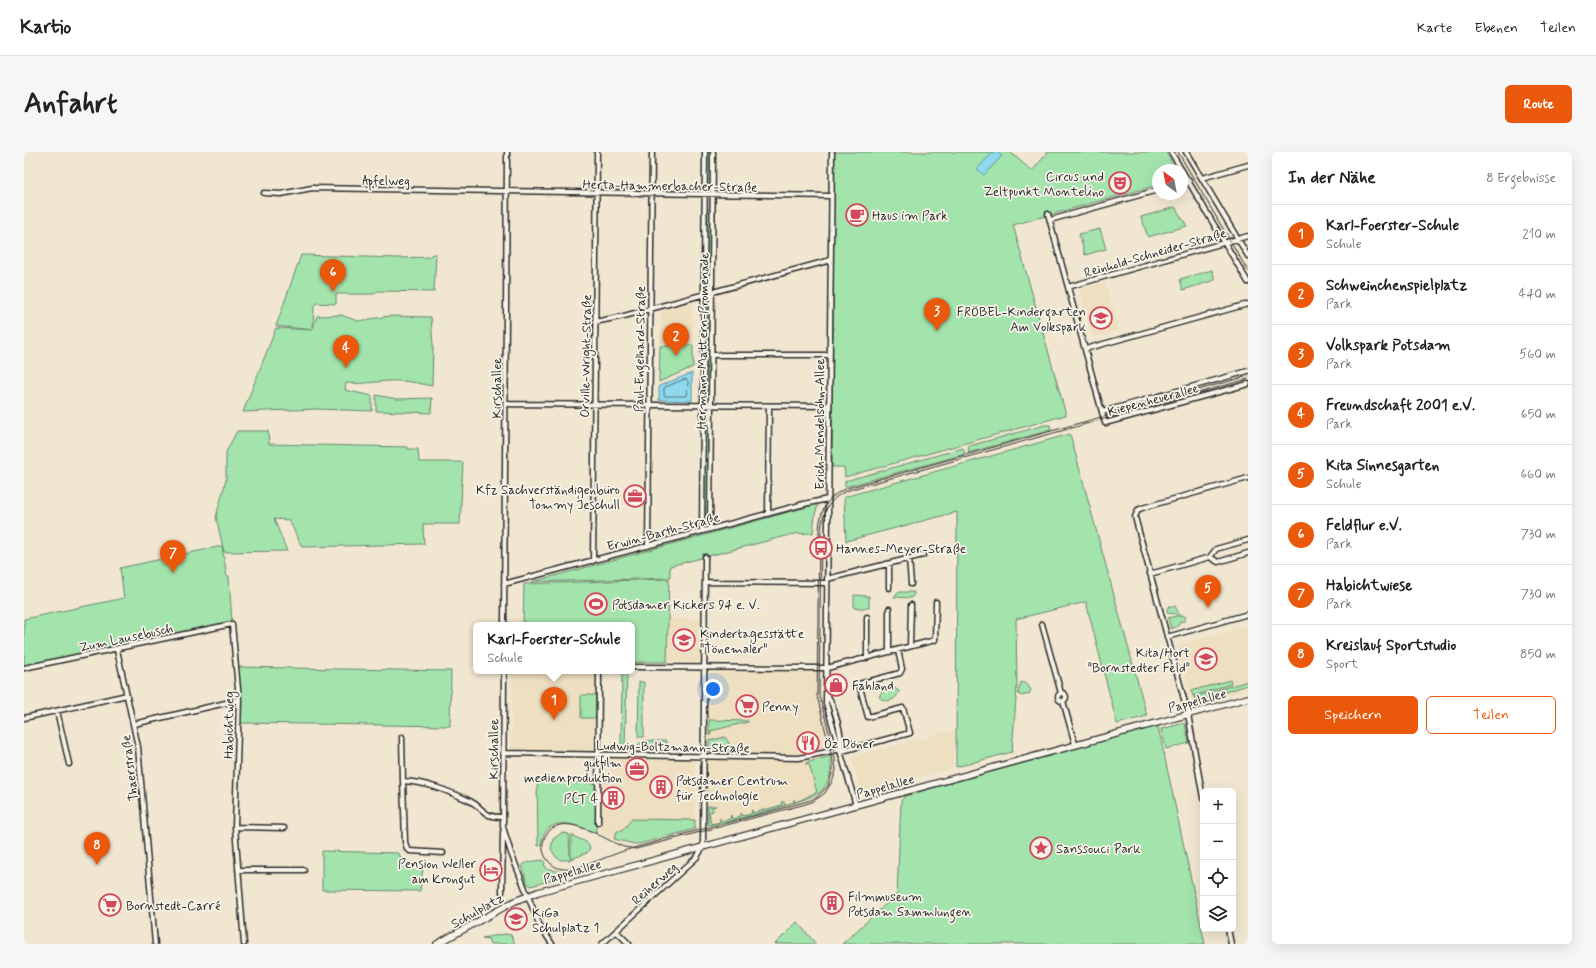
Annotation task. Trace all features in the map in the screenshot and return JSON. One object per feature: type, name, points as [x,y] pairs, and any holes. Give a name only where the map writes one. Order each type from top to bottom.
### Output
[{"type":"street","name":"Kirschallee","points":[[504,622],[508,192],[507,152]]},
{"type":"street","name":"Orville-Wright-Straße","points":[[593,561],[597,152]]},
{"type":"street","name":"Paul-Engelhard-Straße","points":[[648,546],[652,152]]},
{"type":"street","name":"Hermann-Mattern-Promenade","points":[[702,531],[705,152]]},
{"type":"street","name":"Hermann-Mattern-Promenade","points":[[710,530],[713,152]]},
{"type":"street","name":"Erich-Mendelsohn-Allee","points":[[832,152],[826,703],[856,805]]},
{"type":"street","points":[[1171,152],[1248,282]]},
{"type":"street","points":[[1186,152],[1248,256]]},
{"type":"street","points":[[1202,178],[1248,165]]},
{"type":"street","name":"Apfelweg","points":[[264,193],[281,194],[312,188],[502,190],[508,192]]},
{"type":"street","name":"Herta-Hammerbacher-Straße","points":[[508,192],[651,195],[831,196]]},
{"type":"street","points":[[1050,220],[1152,192]]},
{"type":"street","points":[[1048,214],[1102,412]]},
{"type":"street","name":"Reinhold-Schneider-Straße","points":[[1068,287],[1248,236]]},
{"type":"street","points":[[595,322],[650,309],[830,260]]},
{"type":"street","points":[[1085,349],[1248,304]]},
{"type":"street","points":[[712,355],[830,355]]},
{"type":"street","name":"Kiepenheuerallee","points":[[1248,371],[1102,412],[1105,423],[1248,384]]},
{"type":"street","points":[[506,404],[829,406]]},
{"type":"street","points":[[768,514],[769,406]]},
{"type":"street","points":[[1201,788],[1188,714],[1135,521],[1136,514],[1142,508],[1248,478]]},
{"type":"street","name":"Erwin-Barth-Straße","points":[[504,584],[828,499]]},
{"type":"street","points":[[1150,574],[1210,557],[1216,549],[1248,540]]},
{"type":"street","points":[[1210,557],[1218,562],[1248,553]]},
{"type":"street","points":[[705,582],[827,581],[923,555]]},
{"type":"street","points":[[703,847],[705,557]]},
{"type":"street","points":[[909,558],[911,584]]},
{"type":"street","points":[[889,564],[889,588]]},
{"type":"street","points":[[635,666],[826,668],[935,640],[936,602]]},
{"type":"street","points":[[910,646],[911,605]]},
{"type":"street","points":[[889,609],[889,652]]},
{"type":"street","points":[[1167,637],[1248,614]]},
{"type":"street","points":[[867,617],[867,658]]},
{"type":"street","name":"Zum Lausebusch","points":[[24,668],[117,650],[232,624]]},
{"type":"street","name":"Habichtweg","points":[[232,624],[239,700],[235,827],[244,944]]},
{"type":"street","points":[[1042,624],[1061,693],[1066,694],[1063,701],[1075,744]]},
{"type":"street","name":"Thaerstraße","points":[[117,650],[138,747],[155,944]]},
{"type":"street","name":"Ludwig-Boltzmann-Straße","points":[[503,754],[802,758],[910,733],[903,708],[868,717],[859,684],[900,673],[902,669],[898,650]]},
{"type":"street","name":"Kirschallee","points":[[502,892],[504,827],[504,674]]},
{"type":"street","points":[[598,823],[599,674]]},
{"type":"street","points":[[24,718],[127,695]]},
{"type":"street","name":"Pappelallee","points":[[528,896],[1075,744],[1248,698]]},
{"type":"street","points":[[134,724],[239,700]]},
{"type":"street","points":[[57,711],[69,764]]},
{"type":"street","points":[[402,738],[406,849],[410,851],[443,853]]},
{"type":"street","points":[[403,781],[427,784],[470,801],[491,817],[503,817]]},
{"type":"street","points":[[235,827],[284,828]]},
{"type":"street","name":"Kirschallee","points":[[504,827],[511,853],[539,924],[552,944]]},
{"type":"street","name":"Reiherweg","points":[[602,944],[697,857],[703,847]]},
{"type":"street","points":[[238,870],[304,870]]},
{"type":"street","name":"Schulplatz","points":[[436,944],[528,896]]},
{"type":"street","points":[[616,931],[629,944]]},
{"type":"street","points":[[1229,932],[1231,944]]},
{"type":"shaded area","name":"FRÖBEL-Kindergarten Am Volkspark","points":[[1105,282],[1119,330],[1093,338],[1079,290]]},
{"type":"shaded area","points":[[692,301],[693,345],[660,346],[661,311]]},
{"type":"shaded area","name":"Kindertagesstätte \"Tönemaler\"","points":[[669,618],[701,619],[700,662],[668,661]]},
{"type":"shaded area","points":[[1248,625],[1248,689],[1194,705],[1177,646]]},
{"type":"shaded area","points":[[712,669],[815,670],[816,699],[829,749],[807,754],[818,793],[804,800],[707,827],[706,675]]},
{"type":"shaded area","points":[[512,674],[597,674],[597,747],[593,753],[511,752]]},
{"type":"shaded area","points":[[954,730],[953,768],[861,793],[851,757]]},
{"type":"shaded area","name":"Potsdamer Centrum für Technologie","points":[[605,758],[695,759],[695,829],[634,844],[617,841],[600,833],[600,764]]},
{"type":"shaded area","name":"KiGa Schulplatz 1","points":[[526,913],[527,919],[506,924],[505,919]]},
{"type":"green space","points":[[707,152],[711,152],[711,190],[707,190]]},
{"type":"green space","points":[[834,152],[1010,152],[1032,171],[1048,152],[1166,152],[1173,164],[1152,164],[1152,187],[1013,225],[1066,415],[845,477],[844,467],[832,467]]},
{"type":"green space","points":[[1175,207],[1187,226],[1148,237],[1141,217]]},
{"type":"green space","points":[[706,209],[711,209],[710,282],[705,281]]},
{"type":"green space","points":[[1100,229],[1106,249],[1085,255],[1079,234]]},
{"type":"green space","points":[[436,254],[434,292],[378,291],[375,294],[336,294],[336,304],[316,303],[314,306],[313,328],[317,316],[341,315],[358,321],[389,316],[431,317],[433,345],[432,386],[400,381],[346,383],[345,390],[372,396],[372,411],[316,409],[243,412],[276,328],[313,330],[276,326],[301,255],[399,258],[428,257]]},
{"type":"green space","points":[[1212,270],[1215,280],[1183,290],[1180,279]]},
{"type":"green space","points":[[706,302],[710,302],[709,400],[705,400]]},
{"type":"green space","points":[[693,345],[693,367],[659,382],[660,346]]},
{"type":"green space","points":[[376,395],[397,399],[432,398],[431,413],[376,411]]},
{"type":"green space","points":[[704,414],[709,414],[708,523],[704,523]]},
{"type":"green space","points":[[1045,425],[1050,425],[1051,430],[968,453],[969,446]]},
{"type":"green space","points":[[237,431],[268,431],[269,444],[408,447],[408,449],[418,449],[419,462],[463,462],[460,524],[423,524],[424,544],[302,547],[289,520],[274,519],[287,551],[224,552],[216,517],[226,480],[226,452]]},
{"type":"green space","points":[[1070,434],[1147,716],[1117,724],[1086,602],[1016,619],[1017,686],[1012,752],[956,767],[957,512],[846,541],[844,497]]},
{"type":"green space","points":[[963,448],[965,454],[845,487],[845,481]]},
{"type":"green space","points":[[818,504],[813,533],[794,534],[670,566],[670,578],[532,582]]},
{"type":"green space","points":[[222,546],[227,576],[229,576],[232,624],[24,668],[24,619],[124,598],[120,568]]},
{"type":"green space","name":"Potsdamer Kickers 94 e. V.","points":[[669,579],[667,662],[635,662],[635,622],[523,622],[524,584]]},
{"type":"green space","points":[[898,592],[914,592],[914,594],[911,598],[894,597]]},
{"type":"green space","points":[[854,595],[869,596],[869,608],[854,608]]},
{"type":"green space","points":[[1169,606],[1175,606],[1179,617],[1182,615],[1186,617],[1178,626],[1171,629],[1168,618],[1177,616],[1176,614],[1168,613],[1167,609]]},
{"type":"green space","points":[[237,667],[451,671],[450,726],[239,723]]},
{"type":"green space","points":[[622,674],[627,674],[625,746],[621,746]]},
{"type":"green space","points":[[1230,680],[1231,684],[1193,696],[1191,691]]},
{"type":"green space","points":[[1248,681],[1248,685],[1195,701],[1194,697]]},
{"type":"green space","points":[[639,682],[644,682],[644,737],[638,737]]},
{"type":"green space","points":[[1021,682],[1027,684],[1031,690],[1029,694],[1021,696],[1018,693]]},
{"type":"green space","points":[[888,688],[894,688],[899,691],[896,697],[888,701],[879,697],[882,691]]},
{"type":"green space","points":[[581,695],[596,695],[596,718],[581,718]]},
{"type":"green space","points":[[709,720],[748,722],[710,731],[711,735],[709,735]]},
{"type":"green space","points":[[1185,723],[1189,743],[1166,749],[1161,729]]},
{"type":"green space","name":"Sanssouci Park","points":[[1158,726],[1200,921],[1200,932],[1202,932],[1205,944],[842,944],[897,894],[901,801],[907,794],[908,795],[1046,756],[1046,752]]},
{"type":"green space","points":[[725,737],[734,751],[709,751],[709,741]]},
{"type":"green space","points":[[646,741],[666,741],[667,750],[634,750],[640,743]]},
{"type":"green space","points":[[830,756],[830,776],[826,785],[819,793],[800,801],[764,812],[727,822],[708,825],[708,806],[716,806],[712,807],[713,811],[709,812],[711,824],[720,822],[720,818],[721,821],[730,819],[731,815],[732,819],[741,816],[741,813],[743,816],[751,814],[752,810],[753,813],[782,805],[781,802],[784,802],[785,805],[794,802],[794,799],[795,802],[817,792],[809,764],[806,765],[806,763]]},
{"type":"green space","points":[[537,782],[596,783],[596,833],[571,825],[555,825],[549,828],[544,835],[541,845],[538,846]]},
{"type":"green space","points":[[632,819],[695,820],[695,829],[639,844],[614,839],[617,831],[622,831]]},
{"type":"green space","points":[[562,833],[569,834],[570,860],[561,860],[556,857],[551,849],[553,839]]},
{"type":"green space","points":[[571,835],[588,843],[590,848],[587,853],[571,859]]},
{"type":"green space","points":[[322,851],[399,853],[401,859],[423,868],[420,891],[322,890]]},
{"type":"green space","points":[[543,860],[545,863],[544,865],[549,870],[551,869],[563,872],[575,871],[576,873],[531,886],[527,883],[522,865],[529,862]]},
{"type":"green space","points":[[797,922],[816,944],[775,944]]},
{"type":"green space","points":[[505,934],[511,935],[515,944],[490,944],[488,939],[482,938]]},
{"type":"water","points":[[993,152],[997,152],[1002,156],[984,175],[977,169]]},
{"type":"water","points":[[692,373],[692,401],[659,400],[659,386]]},
{"type":"tram line","points":[[1178,152],[1248,271]]},
{"type":"tram line","points":[[1248,376],[851,487],[843,490],[831,498],[821,515],[819,531],[817,696],[833,762],[833,770],[828,786],[817,797],[811,800],[653,842],[630,849],[623,851],[581,866],[562,869],[554,866],[548,861],[543,850],[544,840],[549,831],[557,826],[566,824],[576,826],[586,829],[616,844],[624,847],[636,849],[802,805],[812,802],[824,794],[832,782],[836,770],[834,751],[819,695],[821,531],[826,510],[829,504],[839,495],[852,489],[1248,379]]},
{"type":"place","name":"Circus und Zeltpunkt Montelino","points":[[1120,183]]},
{"type":"place","name":"Haus im Park","points":[[857,215]]},
{"type":"place","name":"Feldflur e.V.","points":[[333,292]]},
{"type":"place","name":"FRÖBEL-Kindergarten Am Volkspark","points":[[1101,318]]},
{"type":"place","name":"Volkspark Potsdam","points":[[937,331]]},
{"type":"place","name":"Schweinchenspielplatz","points":[[676,356]]},
{"type":"place","name":"Freundschaft 2001 e.V.","points":[[346,368]]},
{"type":"place","name":"Kfz Sachverständigenbüro Tommy Jeschull","points":[[635,496]]},
{"type":"place","name":"Hannes-Meyer-Straße","points":[[821,548]]},
{"type":"place","name":"Habichtwiese","points":[[173,573]]},
{"type":"place","name":"Potsdamer Kickers 94 e. V.","points":[[596,604]]},
{"type":"place","name":"Kita Sinnesgarten","points":[[1208,608]]},
{"type":"place","name":"Kindertagesstätte \"Tönemaler\"","points":[[684,640]]},
{"type":"place","name":"Kita/Hort \"Bornstedter Feld\"","points":[[1206,659]]},
{"type":"place","name":"Fahland","points":[[836,685]]},
{"type":"place","name":"Penny","points":[[747,706]]},
{"type":"place","name":"Karl-Foerster-Schule","points":[[554,720]]},
{"type":"place","name":"Öz Döner","points":[[808,743]]},
{"type":"place","name":"gutfilm medienproduktion","points":[[637,769]]},
{"type":"place","name":"Potsdamer Centrum für Technologie","points":[[661,787]]},
{"type":"place","name":"PCT 4","points":[[613,798]]},
{"type":"place","name":"Sanssouci Park","points":[[1041,848]]},
{"type":"place","name":"Kreislauf Sportstudio","points":[[97,865]]},
{"type":"place","name":"Pension Weller am Krongut","points":[[491,870]]},
{"type":"place","name":"Filmmuseum Potsdam Sammlungen","points":[[832,903]]},
{"type":"place","name":"Bornstedt-Carré","points":[[110,905]]},
{"type":"place","name":"KiGa Schulplatz 1","points":[[516,919]]}]
